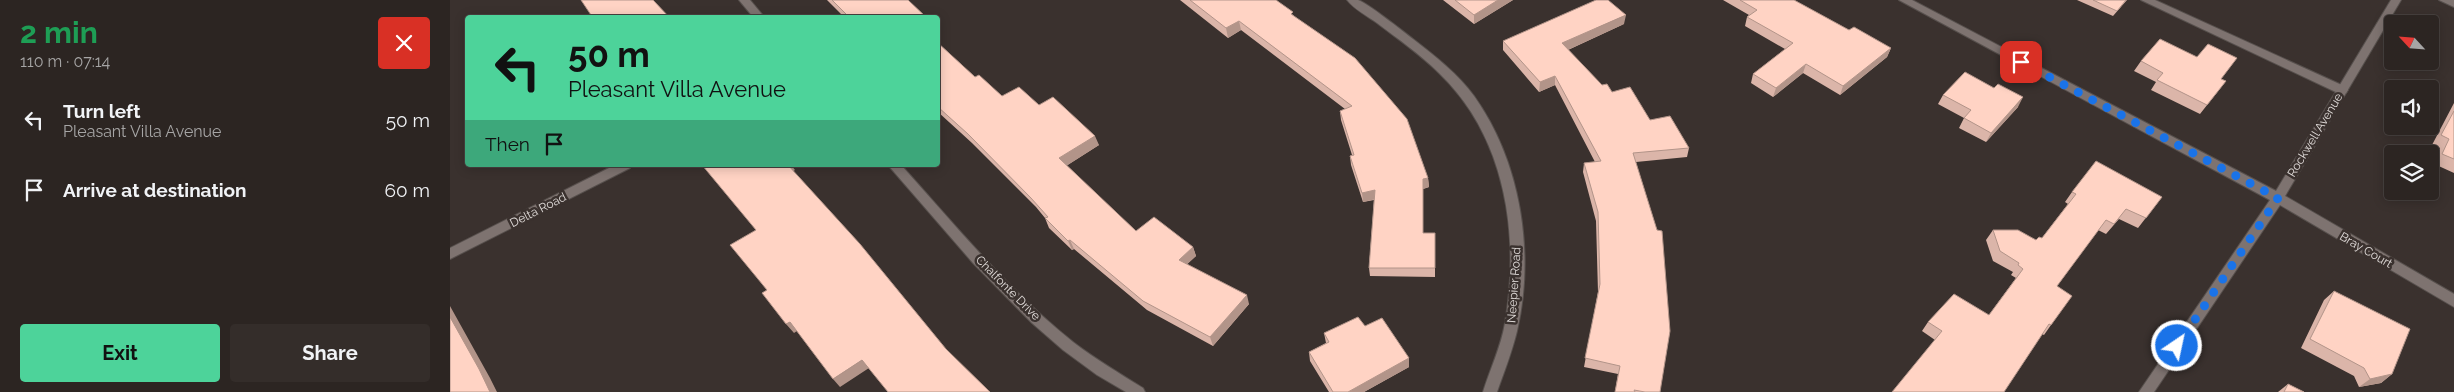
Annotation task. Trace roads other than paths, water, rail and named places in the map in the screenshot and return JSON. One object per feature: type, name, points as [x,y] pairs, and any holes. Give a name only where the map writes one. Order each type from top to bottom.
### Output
[{"type":"street","points":[[744,0],[757,15]]},
{"type":"street","name":"Neepier Road","points":[[1352,0],[1430,58],[1469,98],[1496,142],[1513,197],[1518,255],[1512,325],[1490,392]]},
{"type":"street","name":"Bray Court","points":[[1904,0],[2278,198],[2454,301]]},
{"type":"street","points":[[2146,0],[2342,90]]},
{"type":"street","name":"Rockwell Avenue","points":[[2146,392],[2278,198],[2396,0]]},
{"type":"street","points":[[2444,0],[2454,4]]},
{"type":"street","name":"Delta Road","points":[[450,254],[622,167]]},
{"type":"street","name":"Chalfonte Drive","points":[[896,167],[998,280],[1052,332],[1119,382],[1138,392]]}]
